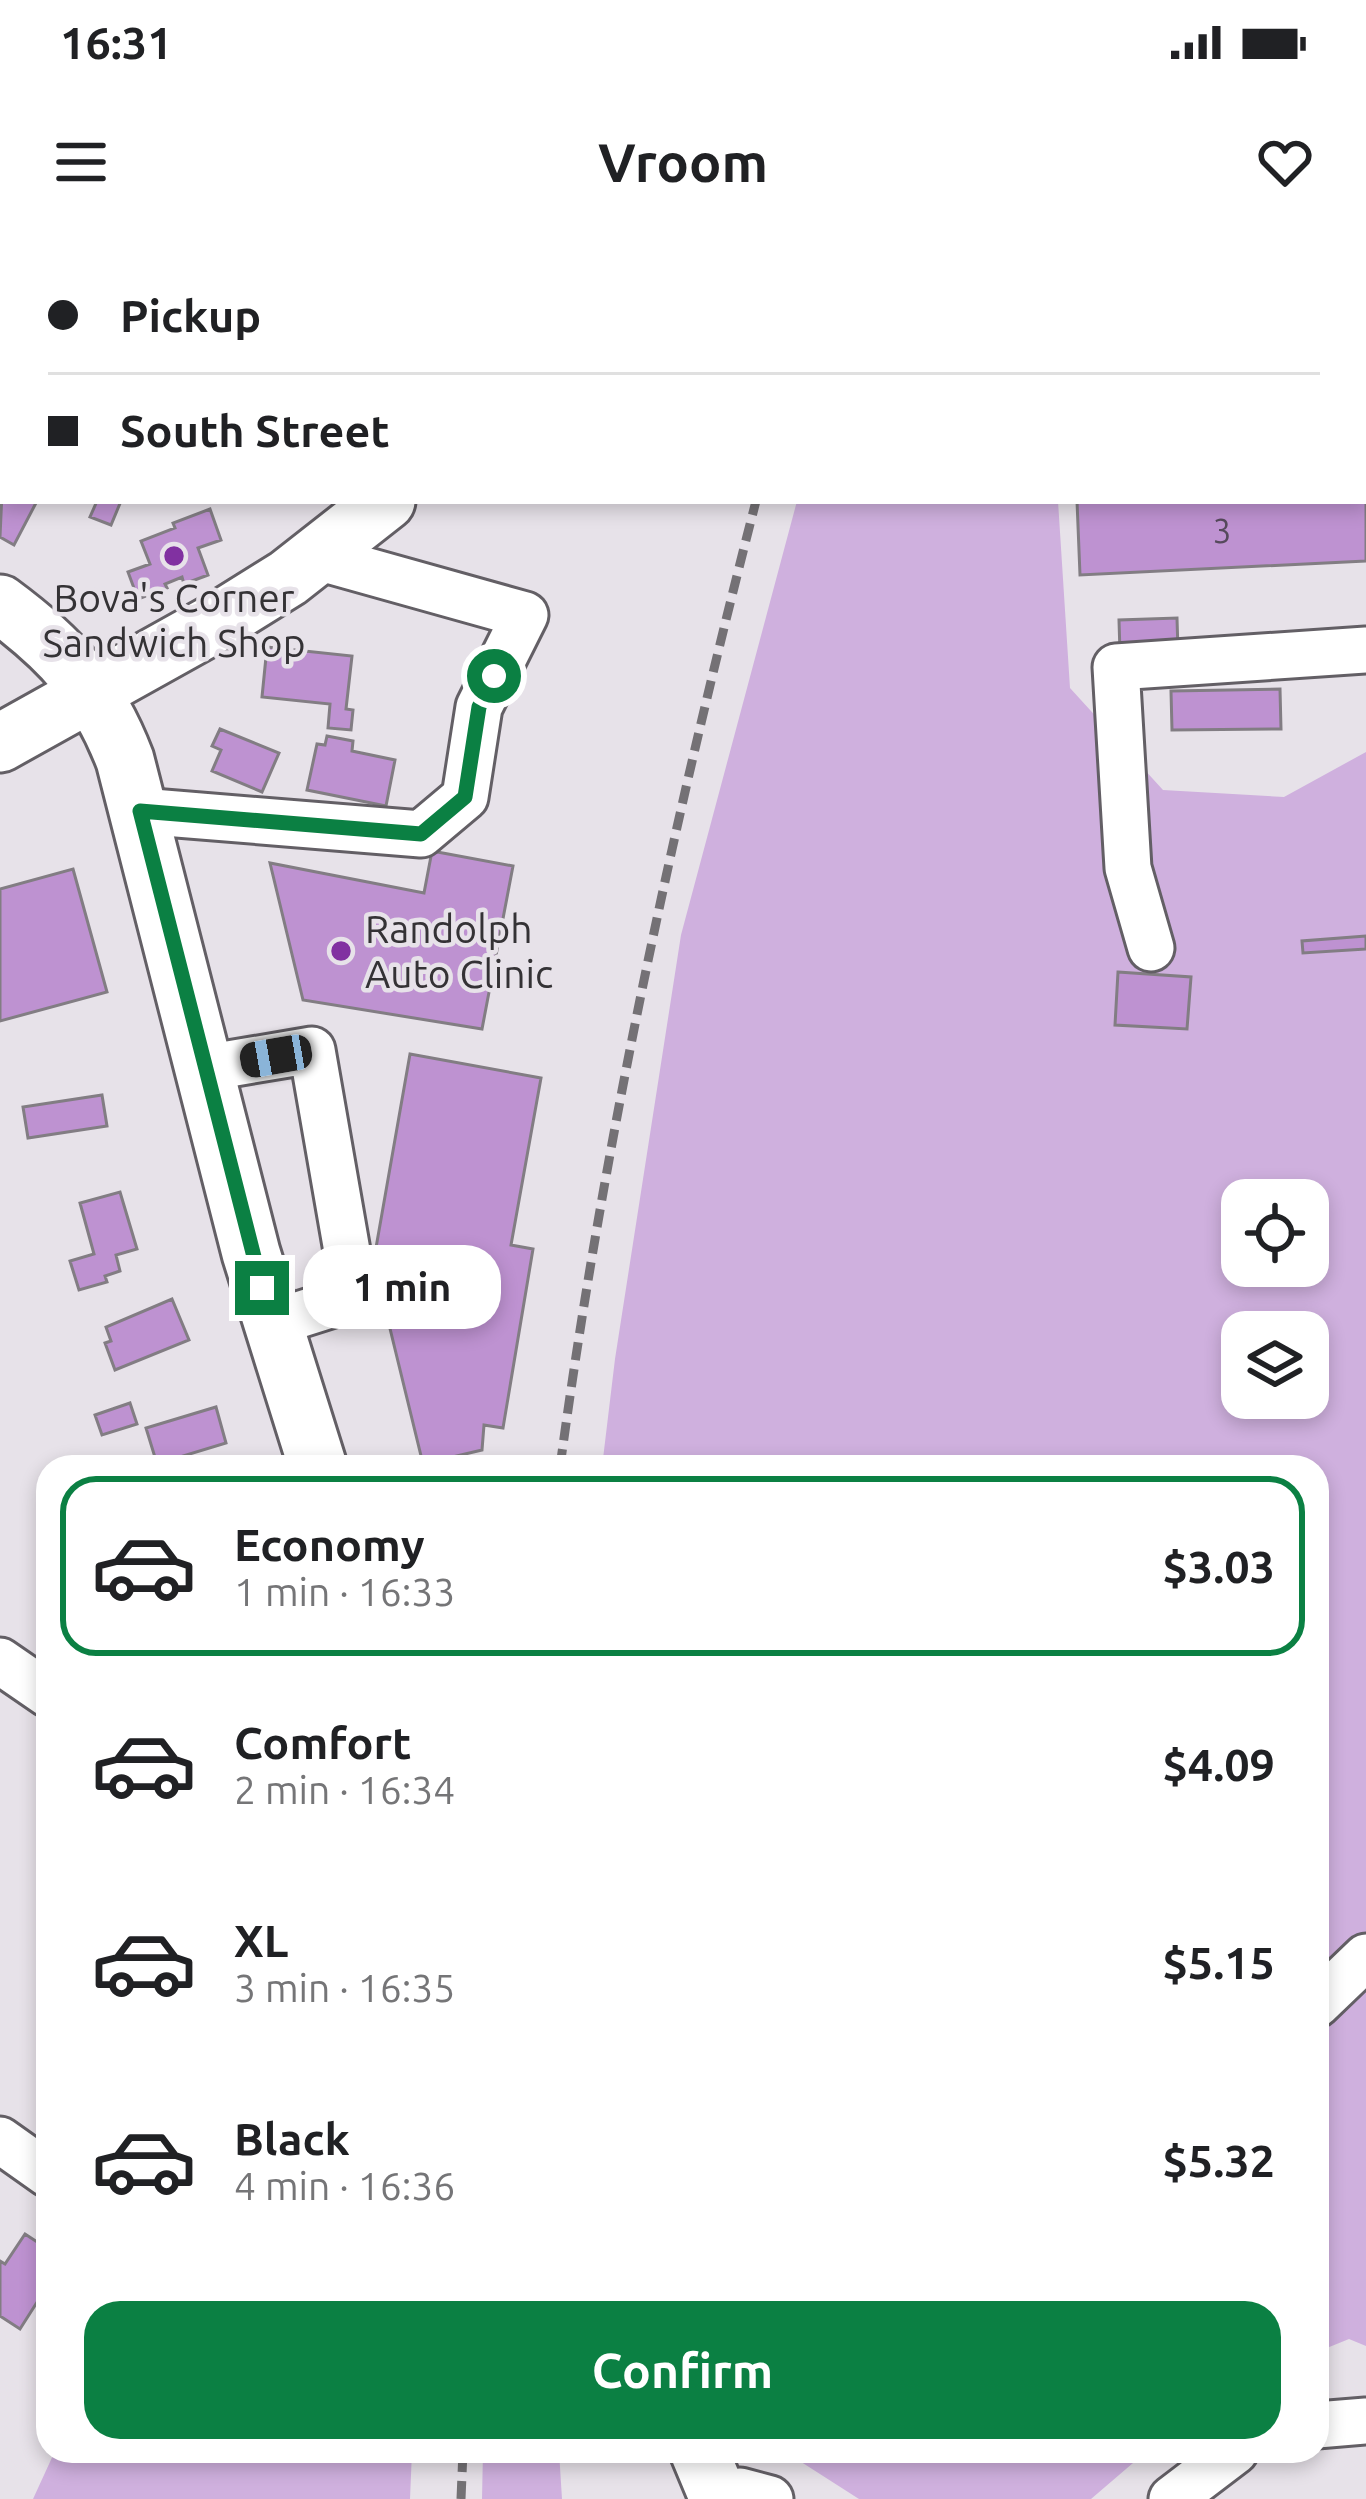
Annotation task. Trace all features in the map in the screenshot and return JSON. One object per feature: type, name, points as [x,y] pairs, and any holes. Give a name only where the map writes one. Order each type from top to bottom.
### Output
[{"type":"main road","points":[[0,743],[288,578],[382,504]]},
{"type":"main road","points":[[0,604],[54,648],[92,690],[117,739],[140,811],[251,1253],[314,1455]]},
{"type":"street","points":[[140,811],[421,834],[465,797],[479,707],[525,615],[314,556]]},
{"type":"street","points":[[1151,949],[1128,868],[1116,667],[1366,650]]},
{"type":"street","points":[[205,1068],[312,1050],[355,1297],[273,1323]]},
{"type":"street","points":[[0,1661],[36,1686]]},
{"type":"street","points":[[1329,1992],[1366,1957]]},
{"type":"street","points":[[0,2140],[36,2166]]},
{"type":"street","points":[[1329,2424],[1366,2421]]},
{"type":"street","points":[[1172,2499],[1218,2463]]},
{"type":"shaded area","points":[[796,504],[1058,504],[1070,688],[1163,790],[1284,797],[1366,752],[1366,2346],[1349,2339],[1329,2347],[1329,1455],[603,1455],[681,935]]},
{"type":"shaded area","points":[[50,2463],[412,2463],[410,2499],[33,2499]]},
{"type":"shaded area","points":[[483,2463],[560,2463],[562,2499],[482,2499]]},
{"type":"shaded area","points":[[803,2463],[1133,2463],[1091,2499],[859,2499]]},
{"type":"building","points":[[1,504],[35,504],[14,545],[0,537]]},
{"type":"building","points":[[96,504],[120,504],[111,525],[90,517]]},
{"type":"building","points":[[1077,504],[1366,504],[1366,561],[1080,575]]},
{"type":"building","name":"Bova's Corner Sandwich Shop","points":[[210,509],[221,540],[198,548],[208,575],[184,584],[182,577],[138,599],[128,572],[150,564],[141,541]]},
{"type":"building","points":[[1177,618],[1178,651],[1120,653],[1119,620]]},
{"type":"building","points":[[267,647],[352,656],[346,709],[353,710],[351,730],[328,728],[330,704],[262,697]]},
{"type":"building","points":[[1280,689],[1281,729],[1172,730],[1171,691]]},
{"type":"building","points":[[220,729],[279,753],[262,792],[212,771],[221,750],[212,746]]},
{"type":"building","points":[[327,736],[353,741],[352,751],[395,760],[386,806],[307,790],[317,744],[325,745]]},
{"type":"building","points":[[432,851],[513,866],[482,1029],[303,1000],[270,863],[424,893]]},
{"type":"building","points":[[73,869],[107,992],[0,1021],[0,889]]},
{"type":"building","points":[[1366,936],[1366,949],[1303,953],[1302,941]]},
{"type":"building","points":[[1118,972],[1191,977],[1187,1029],[1115,1025]]},
{"type":"building","points":[[410,1054],[541,1078],[511,1245],[533,1249],[503,1428],[484,1425],[482,1450],[421,1455],[385,1308],[410,1305],[417,1267],[374,1259]]},
{"type":"building","points":[[102,1095],[107,1126],[28,1138],[23,1107]]},
{"type":"building","points":[[120,1192],[137,1249],[116,1255],[120,1271],[105,1276],[107,1282],[79,1290],[70,1261],[94,1254],[80,1203]]},
{"type":"building","points":[[172,1299],[189,1340],[115,1370],[105,1343],[111,1341],[106,1327]]},
{"type":"building","points":[[130,1403],[137,1424],[102,1435],[95,1415]]},
{"type":"building","points":[[216,1407],[226,1443],[187,1455],[154,1455],[146,1428]]},
{"type":"building","points":[[25,2234],[36,2241],[36,2304],[20,2329],[0,2316],[0,2261],[5,2264]]},
{"type":"railway","points":[[562,1455],[598,1224],[644,981],[755,504]]},
{"type":"railway","points":[[461,2499],[462,2463]]},
{"type":"place","name":"Bova's Corner Sandwich Shop","points":[[174,556]]},
{"type":"place","name":"Randolph Auto Clinic","points":[[341,951]]},
{"type":"route","points":[[262,1288],[140,811],[421,834],[465,797],[479,707],[494,676]]}]
